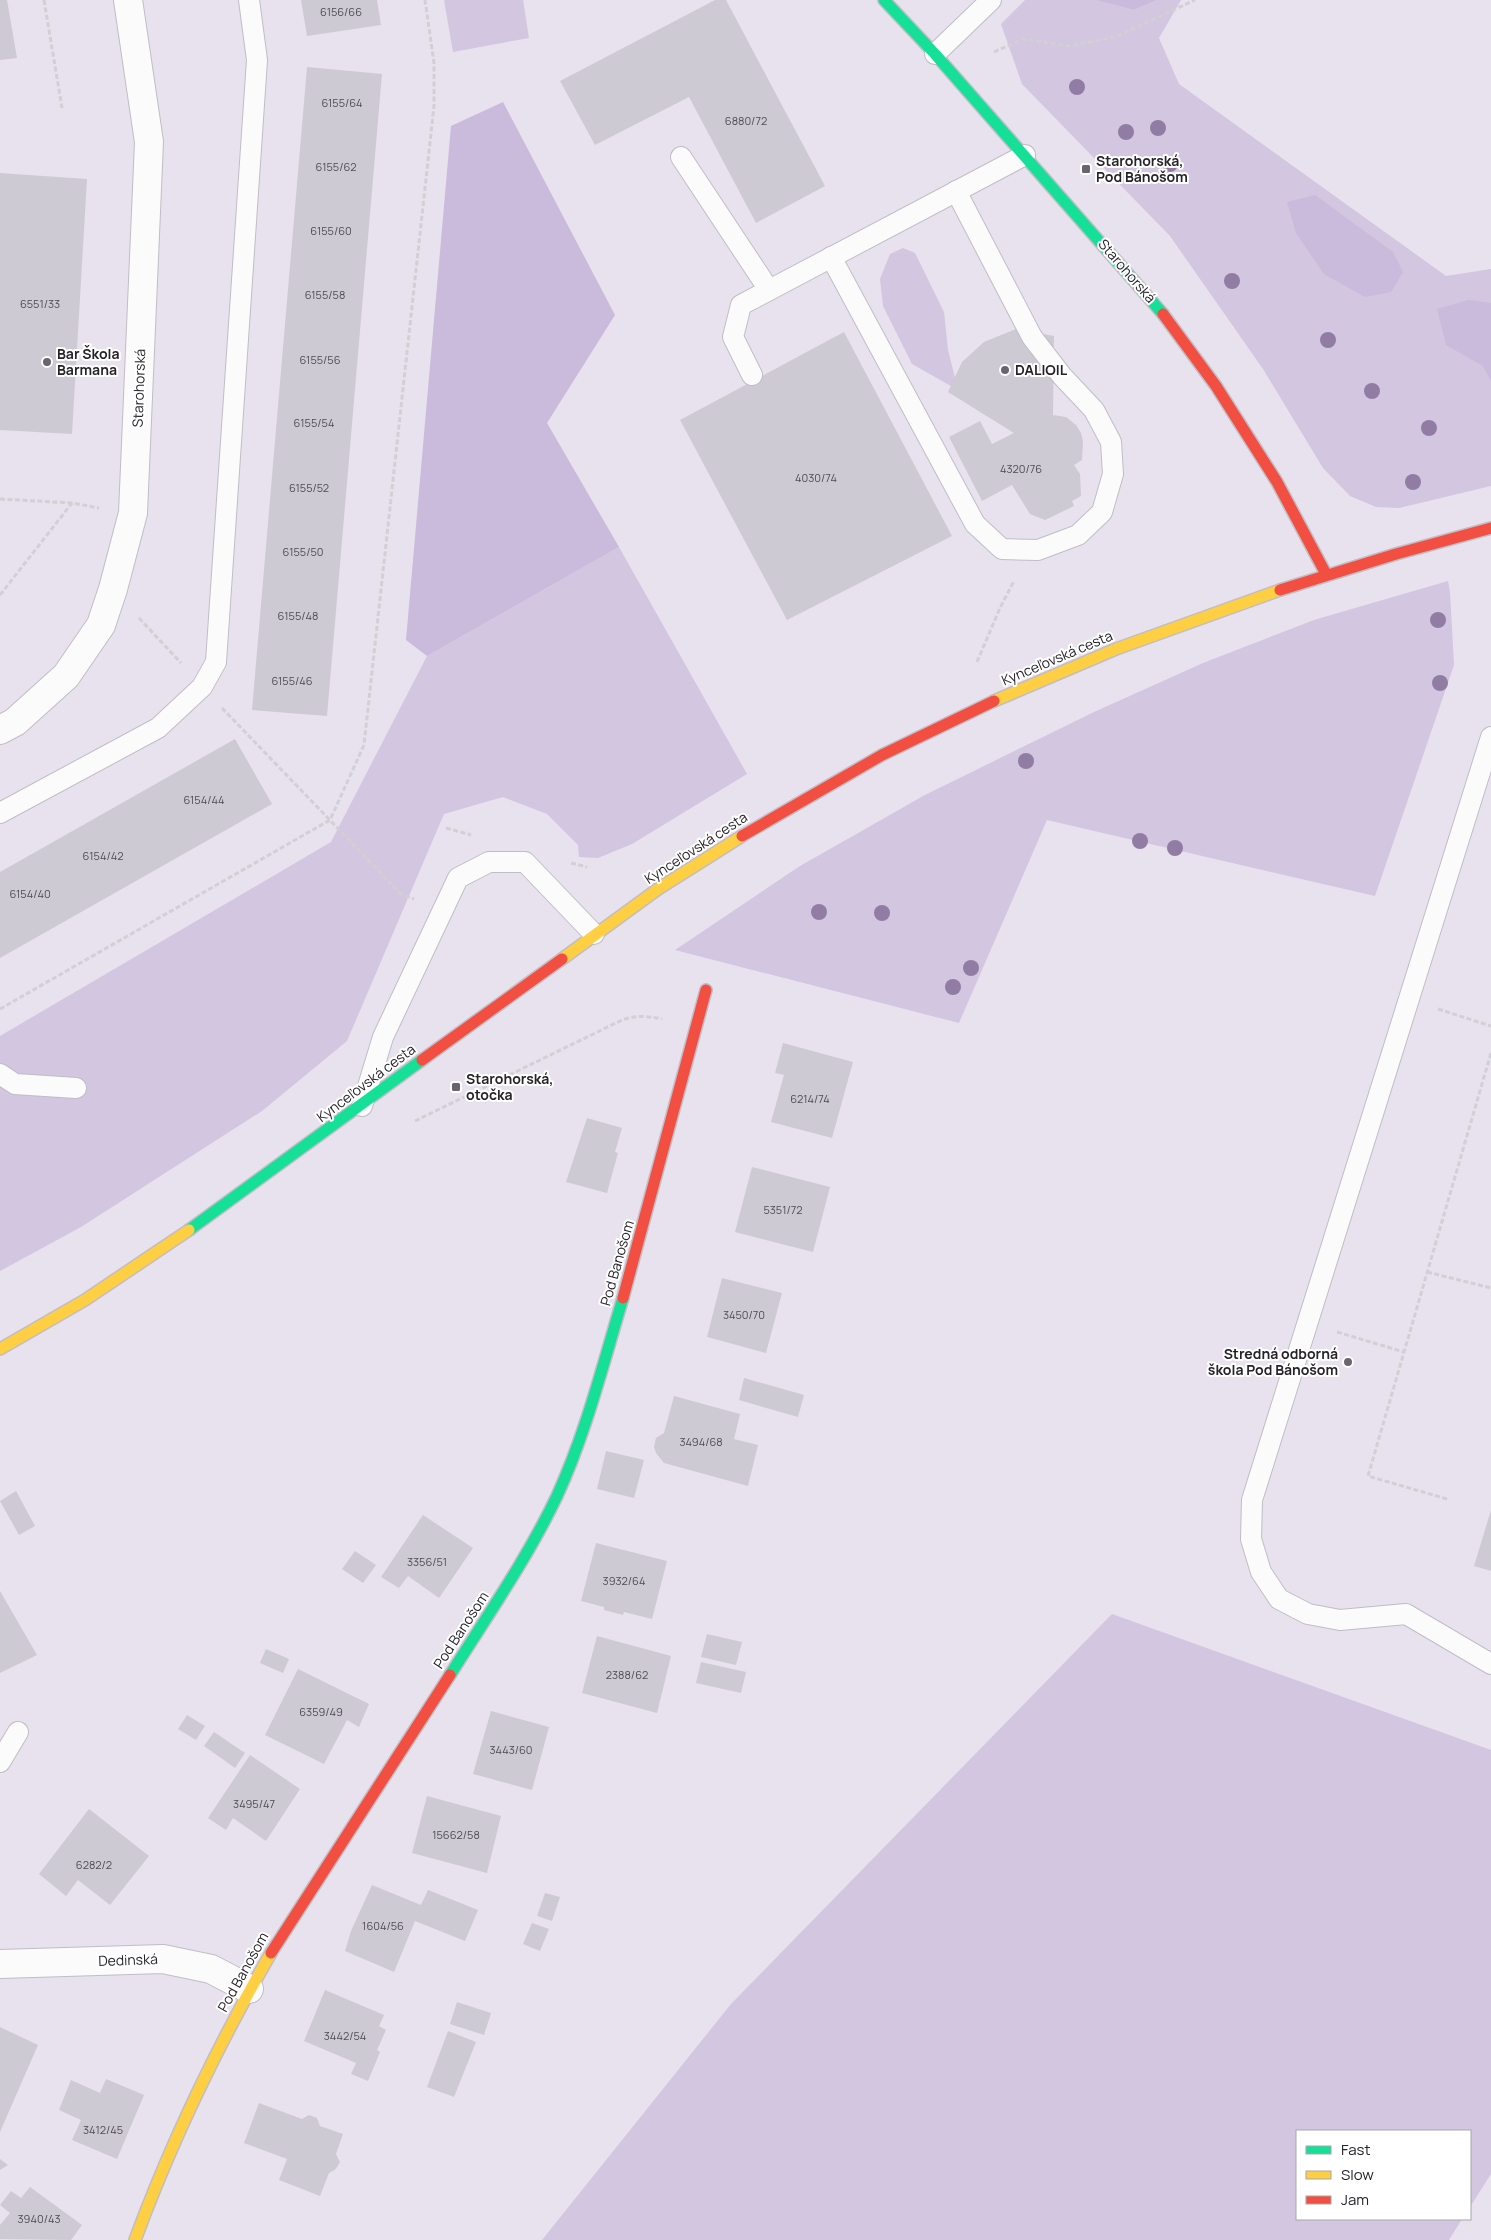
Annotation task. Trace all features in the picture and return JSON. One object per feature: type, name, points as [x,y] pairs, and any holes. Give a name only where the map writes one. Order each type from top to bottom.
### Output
[{"type":"street","name":"Starohorská","points":[[0,730],[15,722],[66,676],[101,625],[134,513],[149,142],[128,0]]},
{"type":"street","name":"Starohorská","points":[[884,0],[935,54],[1152,300],[1216,386],[1276,482],[1326,574]]},
{"type":"street","name":"Kynceľovská cesta","points":[[0,1349],[85,1300],[168,1245],[362,1106],[594,934],[727,844],[883,754],[970,711],[1064,670],[1154,634],[1326,574],[1427,544],[1491,528]]},
{"type":"street","name":"Pod Banošom","points":[[136,2240],[179,2131],[249,1989],[280,1937],[519,1567],[557,1495],[586,1416],[630,1276],[706,990]]},
{"type":"street","name":"Dedinská","points":[[0,1964],[163,1959],[211,1969],[249,1989]]},
{"type":"lane","points":[[0,813],[158,728],[202,687],[216,662],[257,69],[248,0]]},
{"type":"lane","points":[[935,54],[990,0]]},
{"type":"lane","points":[[752,375],[733,337],[741,305],[1025,155]]},
{"type":"lane","points":[[681,157],[769,290]]},
{"type":"lane","points":[[831,257],[975,524],[1002,549],[1038,550],[1078,535],[1102,512],[1113,474],[1111,442],[1094,410],[1062,376],[1032,337],[956,191]]},
{"type":"lane","points":[[1491,737],[1252,1500],[1251,1539],[1262,1572],[1279,1598],[1308,1614],[1340,1620],[1406,1614],[1491,1664]]},
{"type":"lane","points":[[362,1106],[383,1037],[458,878],[489,862],[525,862],[594,934]]},
{"type":"lane","points":[[0,1074],[15,1084],[76,1088]]},
{"type":"lane","points":[[0,1762],[18,1732]]},
{"type":"path","points":[[44,0],[62,108]]},
{"type":"path","points":[[0,1008],[330,820],[364,745],[434,106],[434,62],[425,0]]},
{"type":"path","points":[[994,52],[1023,38],[1069,46],[1115,37],[1195,0]]},
{"type":"path","points":[[0,499],[72,504],[134,513]]},
{"type":"path","points":[[0,595],[72,504]]},
{"type":"path","points":[[977,662],[1000,608],[1030,550]]},
{"type":"path","points":[[113,589],[202,687],[401,894],[419,901]]},
{"type":"path","points":[[415,1121],[631,1017],[647,1016],[696,1027]]},
{"type":"path","points":[[1461,1016],[1491,1026]]},
{"type":"path","points":[[1446,1499],[1368,1476],[1491,1053]]},
{"type":"path","points":[[1427,1272],[1491,1288]]},
{"type":"path","points":[[1356,1338],[1404,1352]]},
{"type":"shaded area","points":[[444,0],[523,0],[529,38],[453,52]]},
{"type":"shaded area","points":[[1025,0],[1095,0],[1134,10],[1157,0],[1181,0],[1159,38],[1179,84],[1446,276],[1491,269],[1491,486],[1399,508],[1376,507],[1350,496],[1323,468],[1263,369],[1170,236],[1022,84],[1001,24]]},
{"type":"shaded area","points":[[1095,0],[1157,0],[1134,10]]},
{"type":"shaded area","points":[[503,102],[615,315],[547,423],[619,547],[427,656],[406,640],[451,126]]},
{"type":"shaded area","points":[[1315,195],[1393,252],[1403,272],[1391,292],[1365,297],[1324,274],[1296,233],[1287,202]]},
{"type":"shaded area","points":[[903,248],[915,253],[944,312],[948,350],[958,390],[912,364],[883,306],[880,279],[890,254]]},
{"type":"shaded area","points":[[1468,300],[1491,303],[1491,381],[1483,366],[1446,345],[1437,309]]},
{"type":"shaded area","points":[[619,547],[747,774],[632,844],[598,858],[579,857],[578,845],[547,814],[503,797],[444,814],[347,1041],[262,1111],[81,1227],[0,1271],[0,1036],[331,842],[427,656]]},
{"type":"shaded area","points":[[1448,581],[1454,665],[1375,896],[1047,820],[959,1023],[675,950],[800,866],[925,795],[1094,712],[1203,663],[1314,620]]},
{"type":"shaded area","points":[[1112,1614],[1491,1750],[1491,2174],[1471,2205],[1471,2130],[1296,2130],[1296,2220],[1461,2220],[1449,2240],[542,2240],[731,2004]]},
{"type":"building","points":[[0,0],[7,0],[17,58],[0,60]]},
{"type":"building","points":[[301,0],[377,0],[381,25],[307,36]]},
{"type":"building","points":[[715,0],[726,0],[825,186],[756,223],[689,97],[595,145],[560,81]]},
{"type":"building","points":[[307,67],[382,74],[327,716],[252,710]]},
{"type":"building","points":[[0,173],[87,179],[72,434],[0,430]]},
{"type":"building","points":[[1016,329],[1054,336],[1053,415],[1066,417],[1076,425],[1083,441],[1082,460],[1074,465],[1080,474],[1081,496],[1072,501],[1074,506],[1045,520],[1030,514],[1012,485],[982,501],[949,437],[980,421],[992,444],[1014,433],[948,392],[962,362],[984,342]]},
{"type":"building","points":[[844,332],[952,536],[787,620],[680,420]]},
{"type":"building","points":[[235,739],[272,804],[0,958],[0,872]]},
{"type":"building","points":[[783,1043],[853,1062],[832,1138],[771,1122],[784,1075],[775,1073]]},
{"type":"building","points":[[587,1118],[622,1128],[615,1152],[618,1153],[607,1193],[566,1182]]},
{"type":"building","points":[[752,1167],[830,1187],[813,1252],[735,1232]]},
{"type":"building","points":[[722,1278],[782,1293],[766,1353],[707,1337]]},
{"type":"building","points":[[744,1378],[804,1395],[798,1417],[739,1400]]},
{"type":"building","points":[[674,1396],[740,1414],[734,1439],[758,1445],[748,1486],[664,1463],[654,1447],[656,1438],[664,1433]]},
{"type":"building","points":[[606,1451],[644,1460],[634,1498],[597,1489]]},
{"type":"building","points":[[16,1491],[35,1526],[19,1535],[0,1501]]},
{"type":"building","points":[[1491,1510],[1491,1571],[1474,1566]]},
{"type":"building","points":[[423,1515],[473,1548],[439,1598],[408,1576],[399,1588],[381,1577]]},
{"type":"building","points":[[596,1543],[667,1561],[652,1619],[624,1612],[623,1615],[604,1610],[604,1607],[581,1601]]},
{"type":"building","points":[[355,1551],[376,1565],[363,1583],[342,1569]]},
{"type":"building","points":[[0,1591],[37,1655],[0,1673]]},
{"type":"building","points":[[707,1634],[742,1642],[736,1665],[701,1657]]},
{"type":"building","points":[[597,1636],[671,1656],[657,1713],[582,1693]]},
{"type":"building","points":[[266,1649],[289,1659],[283,1673],[260,1663]]},
{"type":"building","points":[[701,1662],[746,1672],[741,1693],[696,1683]]},
{"type":"building","points":[[298,1669],[369,1704],[359,1727],[347,1720],[324,1764],[265,1735]]},
{"type":"building","points":[[491,1711],[549,1727],[532,1790],[473,1774]]},
{"type":"building","points":[[187,1715],[205,1726],[196,1740],[178,1729]]},
{"type":"building","points":[[214,1732],[245,1753],[235,1768],[204,1746]]},
{"type":"building","points":[[250,1755],[300,1789],[266,1841],[233,1818],[226,1830],[208,1818]]},
{"type":"building","points":[[427,1796],[501,1816],[487,1873],[412,1853]]},
{"type":"building","points":[[89,1809],[149,1856],[110,1905],[78,1880],[66,1896],[39,1874]]},
{"type":"building","points":[[372,1885],[421,1905],[428,1890],[478,1910],[465,1941],[415,1921],[394,1972],[345,1951],[351,1931]]},
{"type":"building","points":[[545,1893],[560,1897],[552,1921],[537,1916]]},
{"type":"building","points":[[532,1923],[549,1929],[540,1951],[523,1944]]},
{"type":"building","points":[[325,1990],[384,2015],[379,2026],[386,2030],[377,2050],[380,2052],[368,2081],[351,2074],[356,2063],[304,2041]]},
{"type":"building","points":[[457,2002],[491,2013],[484,2035],[450,2024]]},
{"type":"building","points":[[0,2027],[38,2045],[0,2132]]},
{"type":"building","points":[[448,2031],[476,2042],[454,2097],[427,2087]]},
{"type":"building","points":[[106,2079],[144,2095],[117,2159],[72,2140],[81,2120],[59,2110],[71,2080],[100,2093]]},
{"type":"building","points":[[259,2103],[302,2119],[309,2115],[317,2118],[320,2126],[343,2134],[336,2154],[340,2162],[336,2169],[329,2173],[320,2196],[279,2180],[287,2159],[244,2143]]},
{"type":"building","points":[[0,2159],[8,2165],[0,2170]]},
{"type":"building","points":[[30,2187],[82,2225],[71,2240],[0,2239],[0,2225],[10,2213],[0,2205],[11,2191],[21,2198]]},
{"type":"traffic: fast","points":[[884,0],[935,54],[1163,314]]},
{"type":"traffic: fast","points":[[189,1230],[422,1060]]},
{"type":"traffic: fast","points":[[450,1675],[520,1565],[557,1496],[577,1448],[623,1298]]},
{"type":"traffic: slow","points":[[994,701],[1116,649],[1280,590]]},
{"type":"traffic: slow","points":[[562,959],[658,889],[742,836]]},
{"type":"traffic: slow","points":[[0,1349],[85,1300],[189,1230]]},
{"type":"traffic: slow","points":[[135,2240],[164,2166],[214,2058],[271,1953]]},
{"type":"traffic: jam","points":[[1163,314],[1216,386],[1277,482],[1326,574]]},
{"type":"traffic: jam","points":[[1280,590],[1396,554],[1491,528]]},
{"type":"traffic: jam","points":[[742,836],[882,755],[994,701]]},
{"type":"traffic: jam","points":[[422,1060],[562,959]]},
{"type":"traffic: jam","points":[[623,1298],[706,990]]},
{"type":"traffic: jam","points":[[271,1953],[450,1675]]},
{"type":"place","name":"Starohorská, Pod Bánošom","points":[[1086,169]]},
{"type":"place","name":"Bar Škola Barmana","points":[[47,362]]},
{"type":"place","name":"DALIOIL","points":[[1005,370]]},
{"type":"place","name":"Starohorská, otočka","points":[[456,1087]]},
{"type":"place","name":"Stredná odborná škola Pod Bánošom","points":[[1348,1362]]}]
